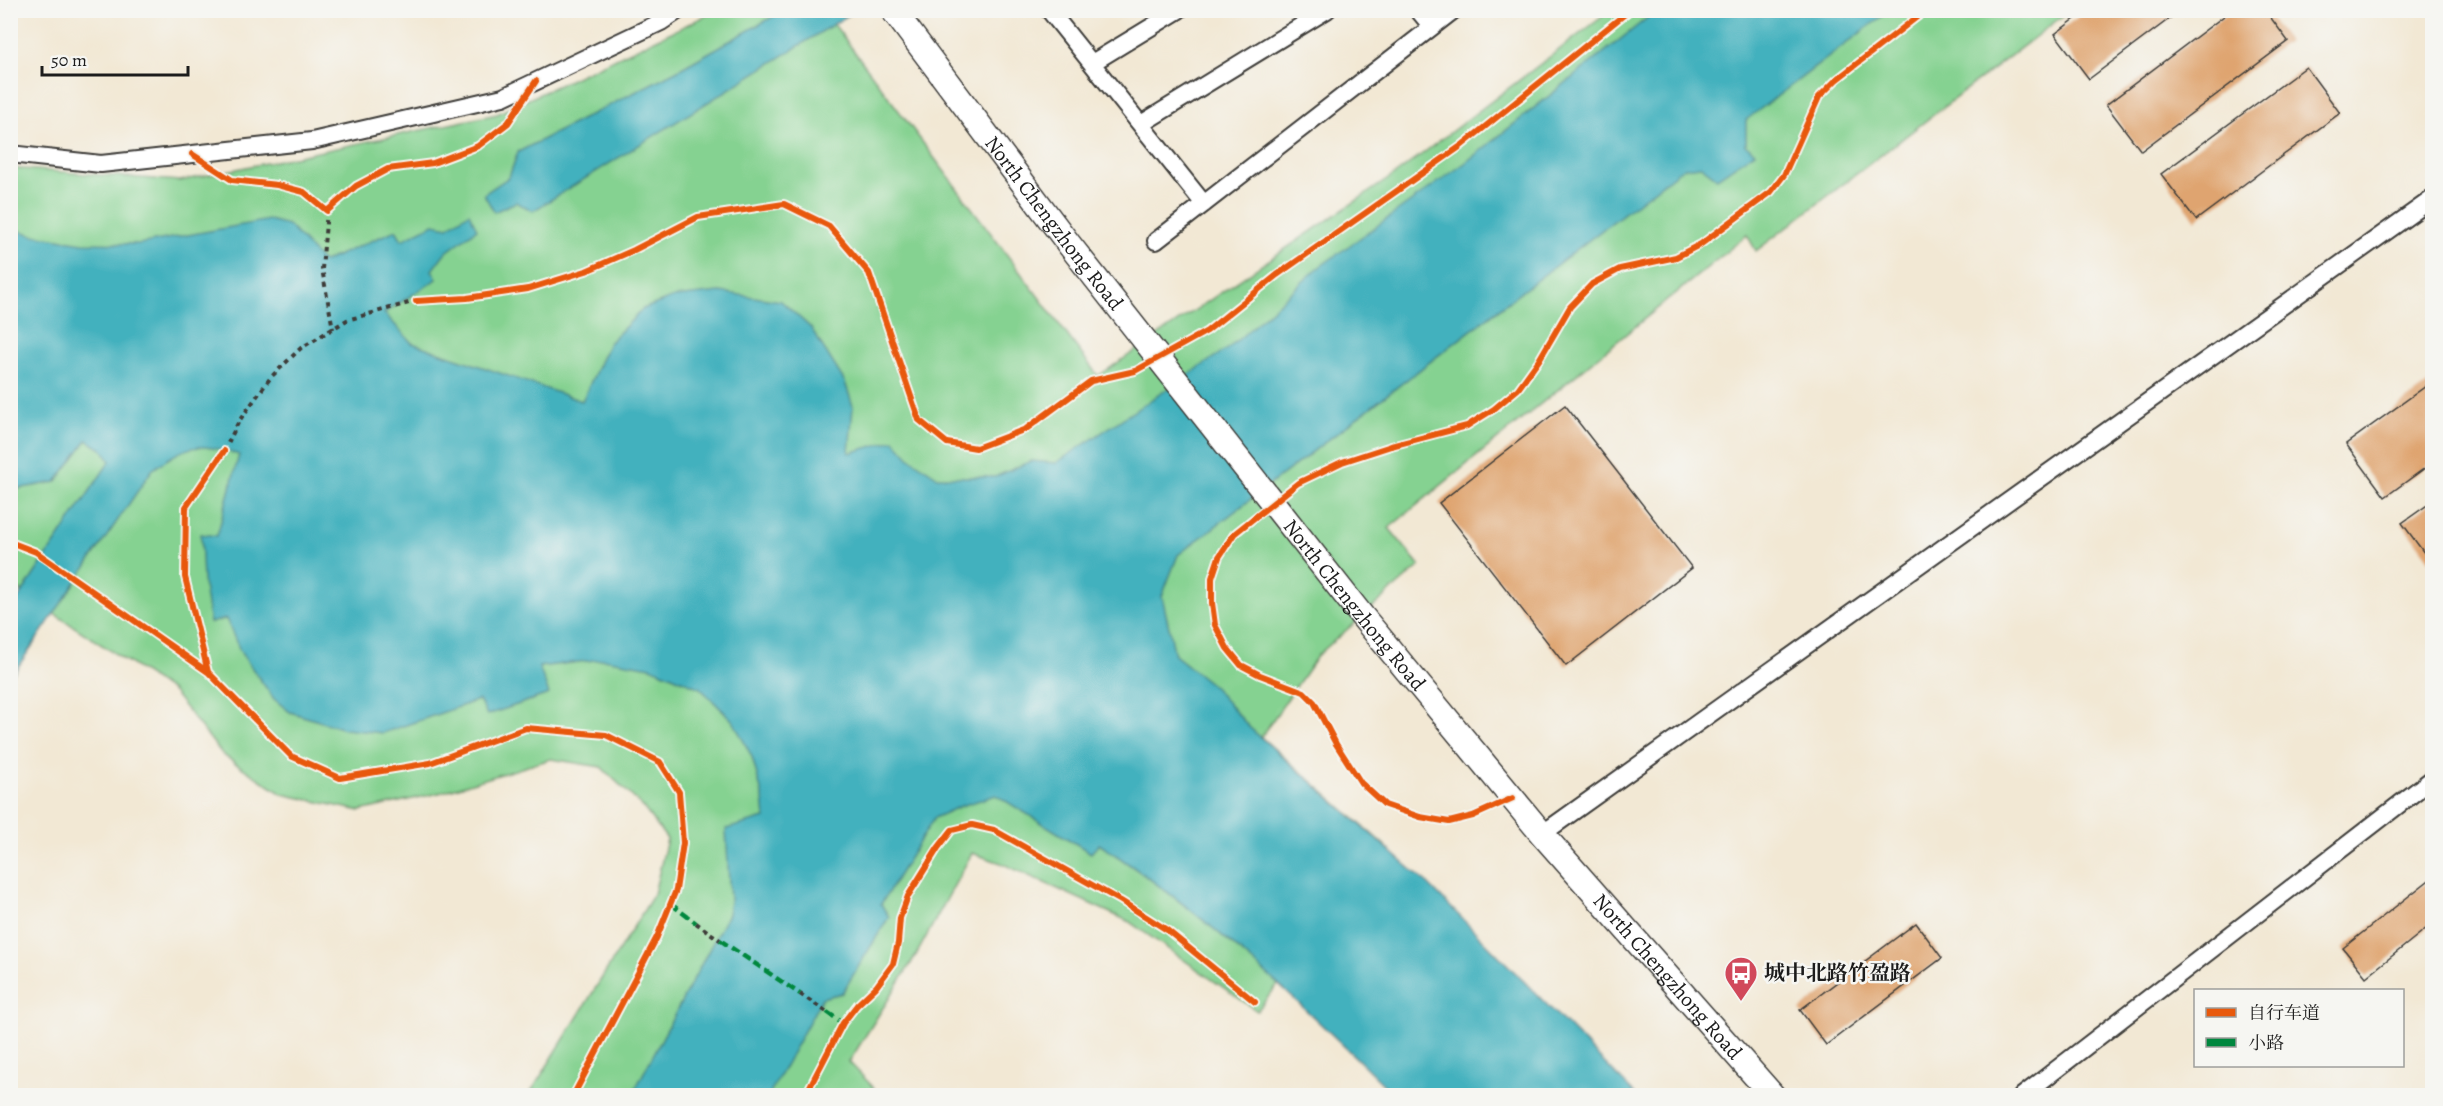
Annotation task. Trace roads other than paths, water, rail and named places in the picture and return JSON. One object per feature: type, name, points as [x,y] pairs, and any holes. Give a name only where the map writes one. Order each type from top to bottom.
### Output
[{"type":"street","points":[[10,154],[101,164],[312,141],[503,97],[661,22],[679,10]]},
{"type":"street","points":[[1049,10],[1204,204]]},
{"type":"street","points":[[1092,63],[1179,10]]},
{"type":"street","points":[[1140,124],[1327,10]]},
{"type":"street","points":[[1418,10],[1432,27]]},
{"type":"street","points":[[1156,241],[1454,10]]},
{"type":"street","name":"North Chengzhong Road","points":[[894,11],[1068,243],[1362,616],[1542,834],[1773,1095]]},
{"type":"street","points":[[1542,834],[2433,199]]},
{"type":"street","points":[[2022,1095],[2433,779]]},
{"type":"water","points":[[783,11],[855,11],[533,211],[516,202],[494,212],[484,194],[509,177],[518,152],[678,70]]},
{"type":"water","points":[[1656,11],[1889,11],[1746,120],[1746,145],[1755,152],[1717,178],[1701,166],[1683,168],[1178,555],[1162,596],[1175,655],[1211,684],[1250,728],[1428,884],[1636,1095],[1394,1095],[1289,994],[1178,900],[1099,844],[1091,853],[996,795],[961,806],[934,818],[881,904],[889,917],[842,993],[822,998],[769,1095],[632,1095],[728,914],[730,901],[726,829],[765,818],[763,797],[752,757],[733,721],[700,688],[651,667],[603,659],[539,667],[549,694],[487,715],[479,700],[383,733],[344,729],[290,712],[274,699],[241,653],[226,619],[210,623],[203,580],[201,534],[217,536],[239,455],[225,451],[213,448],[193,448],[174,455],[152,470],[11,677],[11,609],[110,461],[103,450],[87,440],[56,482],[11,490],[11,228],[33,235],[83,243],[139,244],[269,220],[288,225],[323,262],[396,230],[402,240],[434,224],[448,227],[469,213],[477,229],[444,254],[432,270],[437,279],[384,313],[412,343],[582,401],[609,343],[643,309],[674,297],[720,292],[781,301],[811,328],[845,382],[853,406],[849,453],[894,440],[910,458],[938,477],[995,477],[1031,461],[1056,463],[1230,347],[1318,268],[1465,163]]},
{"type":"place","name":"城中北路竹盈路","points":[[1741,1002]]}]
